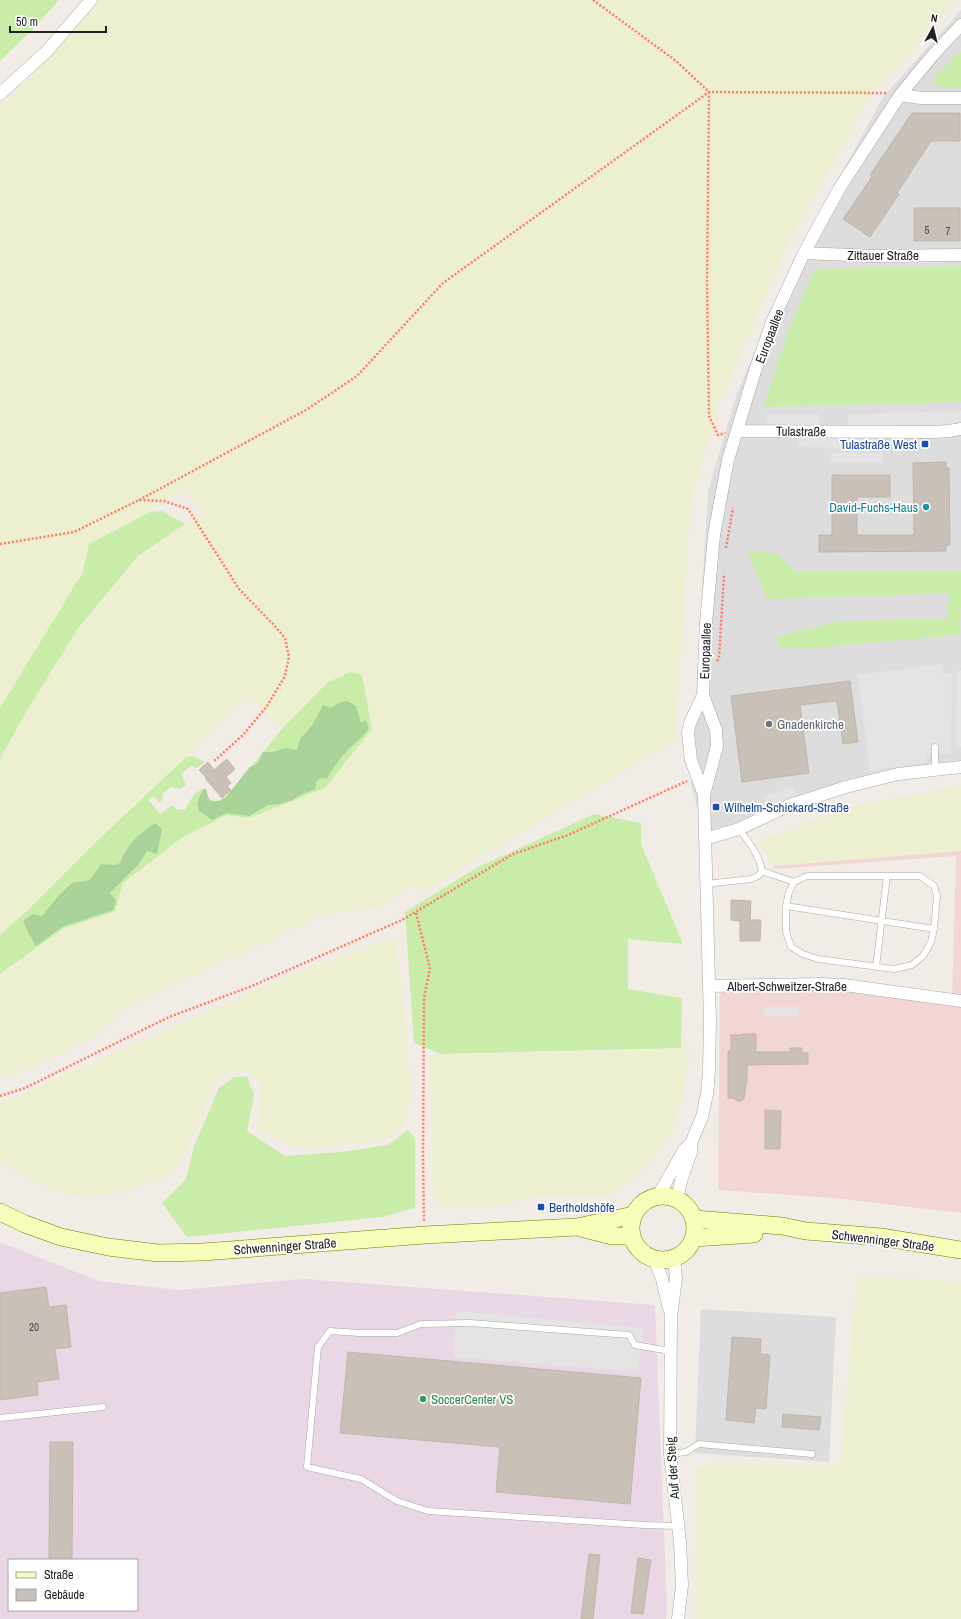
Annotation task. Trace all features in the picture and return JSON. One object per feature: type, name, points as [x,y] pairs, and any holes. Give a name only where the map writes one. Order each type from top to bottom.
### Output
[{"type":"main road","points":[[658,1196],[671,1196],[678,1199],[686,1205],[694,1219],[694,1238],[686,1250],[674,1258],[664,1260],[654,1258],[640,1250],[632,1236],[631,1225],[634,1215],[643,1202],[658,1196]]},
{"type":"main road","name":"Schwenninger Straße","points":[[0,1212],[25,1224],[61,1237],[108,1247],[158,1253],[203,1252],[425,1235],[577,1227],[634,1215]]},
{"type":"main road","name":"Schwenninger Straße","points":[[694,1219],[782,1226],[806,1231]]},
{"type":"main road","name":"Schwenninger Straße","points":[[577,1227],[612,1236],[632,1236]]},
{"type":"main road","name":"Schwenninger Straße","points":[[694,1238],[715,1235],[806,1231],[881,1237],[961,1250]]},
{"type":"street","points":[[0,94],[47,51],[92,0]]},
{"type":"street","name":"Europaallee","points":[[704,796],[691,760],[688,733],[690,723],[703,695],[706,622],[714,535],[728,460],[772,322],[804,254],[839,189],[900,95],[933,55],[961,25]]},
{"type":"street","points":[[900,95],[921,98],[961,98]]},
{"type":"street","name":"Zittauer Straße","points":[[804,254],[872,256],[961,255]]},
{"type":"street","name":"Tulastraße","points":[[736,431],[949,432],[961,429]]},
{"type":"street","name":"Europaallee","points":[[703,695],[716,730],[717,746],[704,796],[705,839]]},
{"type":"street","points":[[678,1199],[681,1181],[691,1152],[693,1140],[702,1118],[708,1086],[710,1022],[705,839],[739,829],[790,806],[846,788],[898,774],[961,767]]},
{"type":"street","name":"Albert-Schweitzer-Straße","points":[[709,986],[844,985],[961,1000]]},
{"type":"street","points":[[658,1196],[684,1150],[693,1140]]},
{"type":"street","name":"Auf der Steig","points":[[654,1258],[662,1279],[671,1316]]},
{"type":"street","name":"Auf der Steig","points":[[674,1258],[676,1279],[671,1316],[670,1454],[680,1542],[682,1585],[678,1619]]},
{"type":"lane","points":[[935,747],[935,769]]},
{"type":"lane","points":[[706,884],[751,879],[758,876],[762,871],[758,858],[739,829]]},
{"type":"lane","points":[[762,871],[794,882]]},
{"type":"lane","points":[[807,876],[887,876],[920,876],[934,886],[937,896],[934,929],[931,942],[923,956],[912,965],[894,969],[818,959],[803,954],[791,947],[786,932],[786,906],[789,892],[794,882],[807,876]]},
{"type":"lane","points":[[876,967],[887,876]]},
{"type":"lane","points":[[786,906],[934,929]]},
{"type":"lane","points":[[670,1351],[635,1345],[629,1335],[470,1323],[421,1324],[397,1333],[359,1333],[330,1330],[318,1347],[307,1467],[361,1479],[397,1501],[428,1511],[677,1526]]},
{"type":"lane","points":[[0,1418],[103,1407]]},
{"type":"lane","points":[[670,1454],[686,1452],[699,1444],[812,1454]]},
{"type":"path","points":[[593,0],[676,61],[709,92],[707,284],[709,416],[718,435],[736,431]]},
{"type":"path","points":[[0,544],[74,532],[139,500],[306,410],[357,376],[443,283],[709,92],[880,92],[900,95]]},
{"type":"path","points":[[139,500],[164,501],[188,509],[239,589],[285,638],[289,657],[285,676],[267,706],[243,735],[213,762]]},
{"type":"path","points":[[0,1096],[25,1088],[169,1017],[252,986],[416,913],[513,854],[568,835],[697,776]]},
{"type":"path","points":[[416,913],[430,968],[424,998],[423,1158],[425,1235]]},
{"type":"shaded area","points":[[961,10],[961,50],[932,80],[938,87],[961,87],[961,266],[815,269],[788,331],[763,407],[961,402],[961,760],[899,767],[843,781],[735,823],[704,832],[691,786],[708,491],[737,393],[803,243],[884,96]]},
{"type":"shaded area","points":[[961,411],[961,429],[949,431],[951,438],[931,439],[932,432],[881,432],[880,448],[799,447],[798,431],[766,431],[767,414],[819,414],[820,431],[848,431],[848,414]]},
{"type":"shaded area","points":[[831,453],[883,453],[883,463],[831,462]]},
{"type":"shaded area","points":[[942,664],[942,673],[952,673],[951,754],[925,754],[926,762],[870,771],[858,675]]},
{"type":"shaded area","points":[[957,671],[961,671],[961,747],[956,747]]},
{"type":"shaded area","points":[[961,786],[961,1213],[834,1198],[718,1190],[720,986],[820,984],[952,999],[956,856],[775,869],[759,841],[855,806]]},
{"type":"shaded area","points":[[793,787],[797,796],[768,807],[764,797]]},
{"type":"shaded area","points":[[764,1007],[799,1007],[798,1017],[764,1016]]},
{"type":"shaded area","points":[[0,1242],[99,1281],[178,1290],[304,1279],[655,1305],[667,1606],[666,1619],[0,1619]]},
{"type":"shaded area","points":[[701,1309],[836,1317],[829,1462],[695,1453]]},
{"type":"shaded area","points":[[456,1311],[643,1328],[638,1372],[453,1357]]},
{"type":"green space","points":[[0,0],[59,0],[32,30],[0,61]]},
{"type":"green space","points":[[100,0],[956,0],[867,101],[784,251],[720,402],[691,498],[675,740],[419,894],[416,884],[381,907],[326,914],[126,1007],[95,1037],[21,1071],[0,1078],[0,974],[64,928],[115,911],[123,883],[183,837],[227,815],[249,818],[372,729],[362,674],[351,672],[328,682],[283,728],[247,697],[191,754],[0,935],[0,759],[23,717],[79,627],[138,556],[185,524],[205,515],[183,491],[147,513],[89,544],[83,572],[0,710],[0,109],[54,52]]},
{"type":"green space","points":[[961,50],[961,87],[938,87],[932,80]]},
{"type":"green space","points":[[961,266],[961,402],[763,407],[788,331],[815,269]]},
{"type":"green space","points":[[162,511],[185,524],[138,556],[79,627],[23,717],[0,759],[0,708],[83,572],[89,544],[150,512]]},
{"type":"green space","points":[[747,550],[777,554],[796,572],[961,571],[959,635],[800,649],[779,646],[776,637],[840,621],[947,619],[949,593],[767,599]]},
{"type":"green space","points":[[351,672],[362,675],[372,729],[325,788],[249,818],[227,815],[183,837],[123,883],[115,911],[64,928],[0,974],[0,935],[28,910],[94,844],[186,757],[192,756],[205,762],[195,769],[192,765],[181,774],[186,785],[180,789],[171,787],[163,793],[162,801],[158,802],[153,796],[148,801],[160,814],[172,805],[176,809],[185,810],[193,796],[202,790],[206,789],[210,799],[215,801],[226,797],[282,729],[328,682]]},
{"type":"green space","points":[[347,701],[356,706],[361,723],[365,720],[369,728],[343,756],[327,778],[321,778],[316,782],[315,789],[298,796],[293,800],[280,804],[268,805],[249,816],[226,813],[212,820],[199,811],[197,803],[203,789],[206,789],[208,798],[211,801],[219,801],[226,797],[250,767],[258,763],[263,752],[273,752],[286,748],[297,750],[300,739],[313,724],[323,705],[331,708],[339,703]]},
{"type":"green space","points":[[961,786],[961,851],[773,866],[759,841],[855,806]]},
{"type":"green space","points":[[594,814],[641,823],[641,844],[683,944],[628,939],[628,989],[682,998],[681,1048],[440,1054],[414,1043],[405,912],[476,868]]},
{"type":"green space","points":[[155,823],[162,829],[157,854],[147,851],[139,864],[110,893],[116,901],[113,910],[62,927],[36,946],[23,921],[33,914],[42,916],[60,894],[72,883],[90,880],[101,864],[114,865],[120,863],[126,850],[134,840]]},
{"type":"green space","points":[[395,937],[406,1025],[411,1096],[403,1127],[380,1141],[300,1148],[256,1128],[261,1105],[260,1082],[247,1070],[221,1074],[211,1091],[183,1161],[167,1176],[123,1193],[71,1196],[28,1180],[0,1162],[0,1104],[290,975]]},
{"type":"green space","points":[[691,1049],[682,1097],[671,1134],[641,1173],[606,1196],[538,1196],[490,1208],[443,1206],[433,1197],[429,1055]]},
{"type":"green space","points":[[247,1076],[254,1095],[247,1131],[285,1156],[342,1152],[388,1145],[408,1130],[415,1139],[415,1208],[382,1217],[187,1237],[162,1203],[186,1179],[194,1146],[219,1088],[234,1077]]},
{"type":"green space","points":[[857,1276],[961,1282],[961,1619],[695,1619],[696,1469],[717,1463],[840,1466]]},
{"type":"building","points":[[912,113],[960,113],[960,141],[931,141],[897,193],[899,194],[870,237],[843,219],[872,177],[870,175]]},
{"type":"building","points":[[914,208],[960,208],[960,241],[914,241]]},
{"type":"building","name":"David-Fuchs-Haus","points":[[946,462],[946,468],[949,468],[950,545],[946,545],[946,551],[819,552],[819,535],[832,535],[832,475],[890,475],[890,497],[857,497],[857,535],[914,535],[913,463]]},
{"type":"building","name":"Gnadenkirche","points":[[850,681],[858,742],[843,744],[837,701],[800,705],[809,773],[742,782],[731,696]]},
{"type":"building","points":[[227,759],[235,769],[226,777],[231,783],[227,786],[231,790],[222,798],[199,770],[208,762],[214,770]]},
{"type":"building","points":[[731,900],[751,901],[750,920],[761,920],[760,941],[740,941],[740,921],[731,920]]},
{"type":"building","points":[[756,1034],[756,1052],[790,1052],[790,1048],[802,1048],[802,1053],[808,1053],[808,1064],[747,1065],[747,1083],[744,1099],[737,1101],[734,1098],[728,1098],[728,1051],[731,1051],[731,1035]]},
{"type":"building","points":[[765,1110],[781,1111],[780,1149],[765,1149]]},
{"type":"building","points":[[46,1287],[49,1307],[66,1305],[71,1347],[55,1349],[59,1379],[37,1382],[38,1395],[0,1400],[0,1293]]},
{"type":"building","points":[[732,1337],[761,1339],[760,1354],[770,1355],[766,1409],[756,1408],[754,1423],[726,1420]]},
{"type":"building","points":[[348,1352],[641,1378],[630,1504],[496,1492],[500,1447],[340,1433]]},
{"type":"building","points":[[783,1414],[821,1417],[819,1430],[782,1427]]},
{"type":"building","points":[[50,1442],[73,1442],[72,1559],[49,1559]]},
{"type":"building","points":[[589,1554],[600,1555],[593,1619],[581,1619]]},
{"type":"building","points":[[638,1558],[651,1560],[643,1614],[631,1613]]},
{"type":"place","name":"Tulastraße West","points":[[925,444]]},
{"type":"place","name":"David-Fuchs-Haus","points":[[926,507]]},
{"type":"place","name":"Gnadenkirche","points":[[769,724]]},
{"type":"place","name":"Wilhelm-Schickard-Straße","points":[[716,807]]},
{"type":"place","name":"Bertholdshöfe","points":[[541,1207]]},
{"type":"place","name":"SoccerCenter VS","points":[[423,1399]]}]
